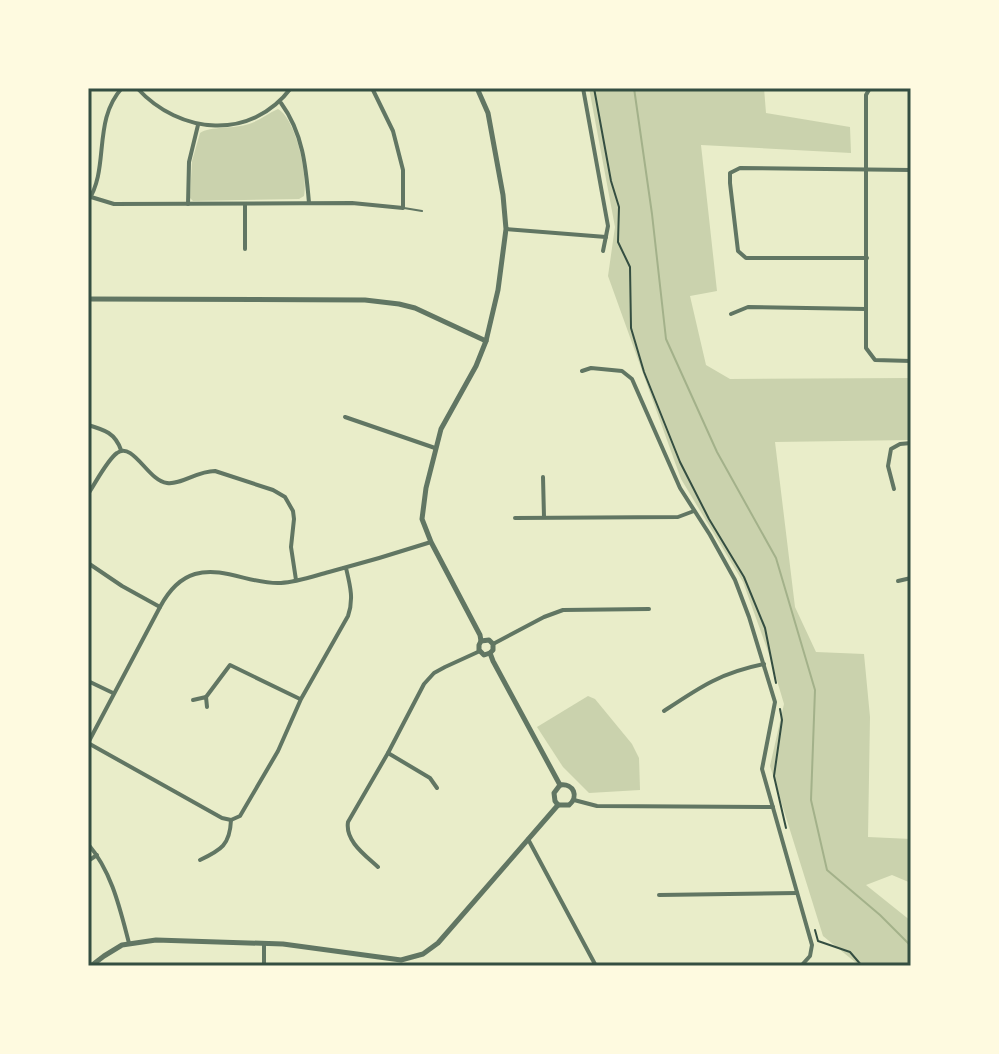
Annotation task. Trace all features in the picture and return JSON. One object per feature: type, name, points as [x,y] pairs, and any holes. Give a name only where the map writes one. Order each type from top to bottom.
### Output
[{"type":"street","points":[[122,88],[111,104],[104,126],[98,172],[90,199],[114,204],[352,203],[403,208],[403,170],[393,131],[372,88]]},
{"type":"street","points":[[137,88],[170,114],[198,125],[227,125],[257,116],[280,102],[291,88]]},
{"type":"street","points":[[477,88],[488,113],[506,229],[498,290],[486,341],[476,366],[444,421],[435,448],[422,519],[480,635],[480,651],[484,655],[490,653],[493,644],[489,640],[481,641]]},
{"type":"street","points":[[583,88],[607,217],[603,251]]},
{"type":"street","points":[[870,88],[866,95],[866,348],[875,360],[911,361]]},
{"type":"street","points":[[280,102],[301,143],[309,203]]},
{"type":"street","points":[[188,204],[189,162],[198,125]]},
{"type":"street","points":[[867,258],[746,258],[738,251],[730,173],[740,168],[911,170]]},
{"type":"street","points":[[245,204],[245,249]]},
{"type":"street","points":[[506,229],[606,237]]},
{"type":"street","points":[[88,299],[365,300],[415,308],[486,341]]},
{"type":"street","points":[[731,314],[748,307],[866,309]]},
{"type":"street","points":[[582,371],[591,368],[622,371],[632,379],[680,488],[735,580],[749,617],[775,702],[762,769],[812,945],[810,956],[801,966]]},
{"type":"street","points":[[345,417],[435,448]]},
{"type":"street","points":[[88,425],[111,433],[121,450]]},
{"type":"street","points":[[894,489],[888,466],[891,449],[911,443]]},
{"type":"street","points":[[88,494],[121,450]]},
{"type":"street","points":[[121,450],[131,452],[154,479],[166,483],[215,471],[285,497],[293,511],[291,547],[296,581]]},
{"type":"street","points":[[543,477],[544,517]]},
{"type":"street","points":[[515,518],[678,517],[694,511]]},
{"type":"street","points":[[346,568],[352,591],[348,616],[301,699],[278,751],[240,816],[231,820],[222,818],[88,743],[160,607],[173,587],[190,576],[200,573],[225,574],[271,583],[296,581],[431,542]]},
{"type":"street","points":[[88,563],[160,607]]},
{"type":"street","points":[[898,581],[911,578]]},
{"type":"street","points":[[493,644],[563,610],[649,609]]},
{"type":"street","points":[[378,867],[354,843],[347,831],[348,822],[424,684],[434,673],[480,651]]},
{"type":"street","points":[[490,653],[560,785]]},
{"type":"street","points":[[664,711],[701,686],[735,670],[764,664]]},
{"type":"street","points":[[193,700],[206,697],[230,665],[301,699]]},
{"type":"street","points":[[88,681],[113,693]]},
{"type":"street","points":[[206,697],[207,707]]},
{"type":"street","points":[[388,753],[430,778],[437,788]]},
{"type":"street","points":[[91,966],[129,943],[156,940],[302,946],[401,960],[423,954],[438,943],[558,805],[569,805],[574,800],[573,789],[560,785]]},
{"type":"street","points":[[558,805],[554,793],[560,785]]},
{"type":"street","points":[[574,800],[597,806],[773,807]]},
{"type":"street","points":[[200,860],[214,854],[226,843],[230,836],[231,820]]},
{"type":"street","points":[[528,839],[596,966]]},
{"type":"street","points":[[88,844],[105,869],[129,943]]},
{"type":"street","points":[[88,861],[97,855]]},
{"type":"street","points":[[659,895],[797,893]]},
{"type":"street","points":[[264,943],[264,966]]},
{"type":"lane","points":[[403,208],[422,211]]},
{"type":"path","points":[[594,88],[611,181],[619,207],[618,242],[630,267],[631,324],[644,372],[680,462],[744,577],[765,628],[778,691]]},
{"type":"path","points":[[780,705],[782,720],[774,776],[788,837]]},
{"type":"path","points":[[814,927],[818,941],[850,952],[862,966]]},
{"type":"green space","points":[[589,88],[764,88],[766,113],[850,127],[851,153],[701,145],[717,291],[690,296],[706,365],[730,379],[911,378],[911,440],[775,442],[795,607],[816,652],[864,654],[870,717],[868,837],[911,839],[911,883],[892,875],[866,885],[911,921],[911,966],[860,966],[823,936],[770,766],[784,704],[770,657],[743,582],[681,479],[608,276],[615,227]]},
{"type":"green space","points":[[278,109],[290,124],[299,148],[304,196],[299,199],[193,201],[190,198],[192,161],[200,133],[249,124]]},
{"type":"green space","points":[[588,696],[595,699],[632,744],[639,758],[640,790],[589,793],[563,767],[537,727]]},
{"type":"waterway","points":[[634,88],[666,339],[717,452],[776,558],[815,690],[811,800],[827,870],[911,946]]}]
